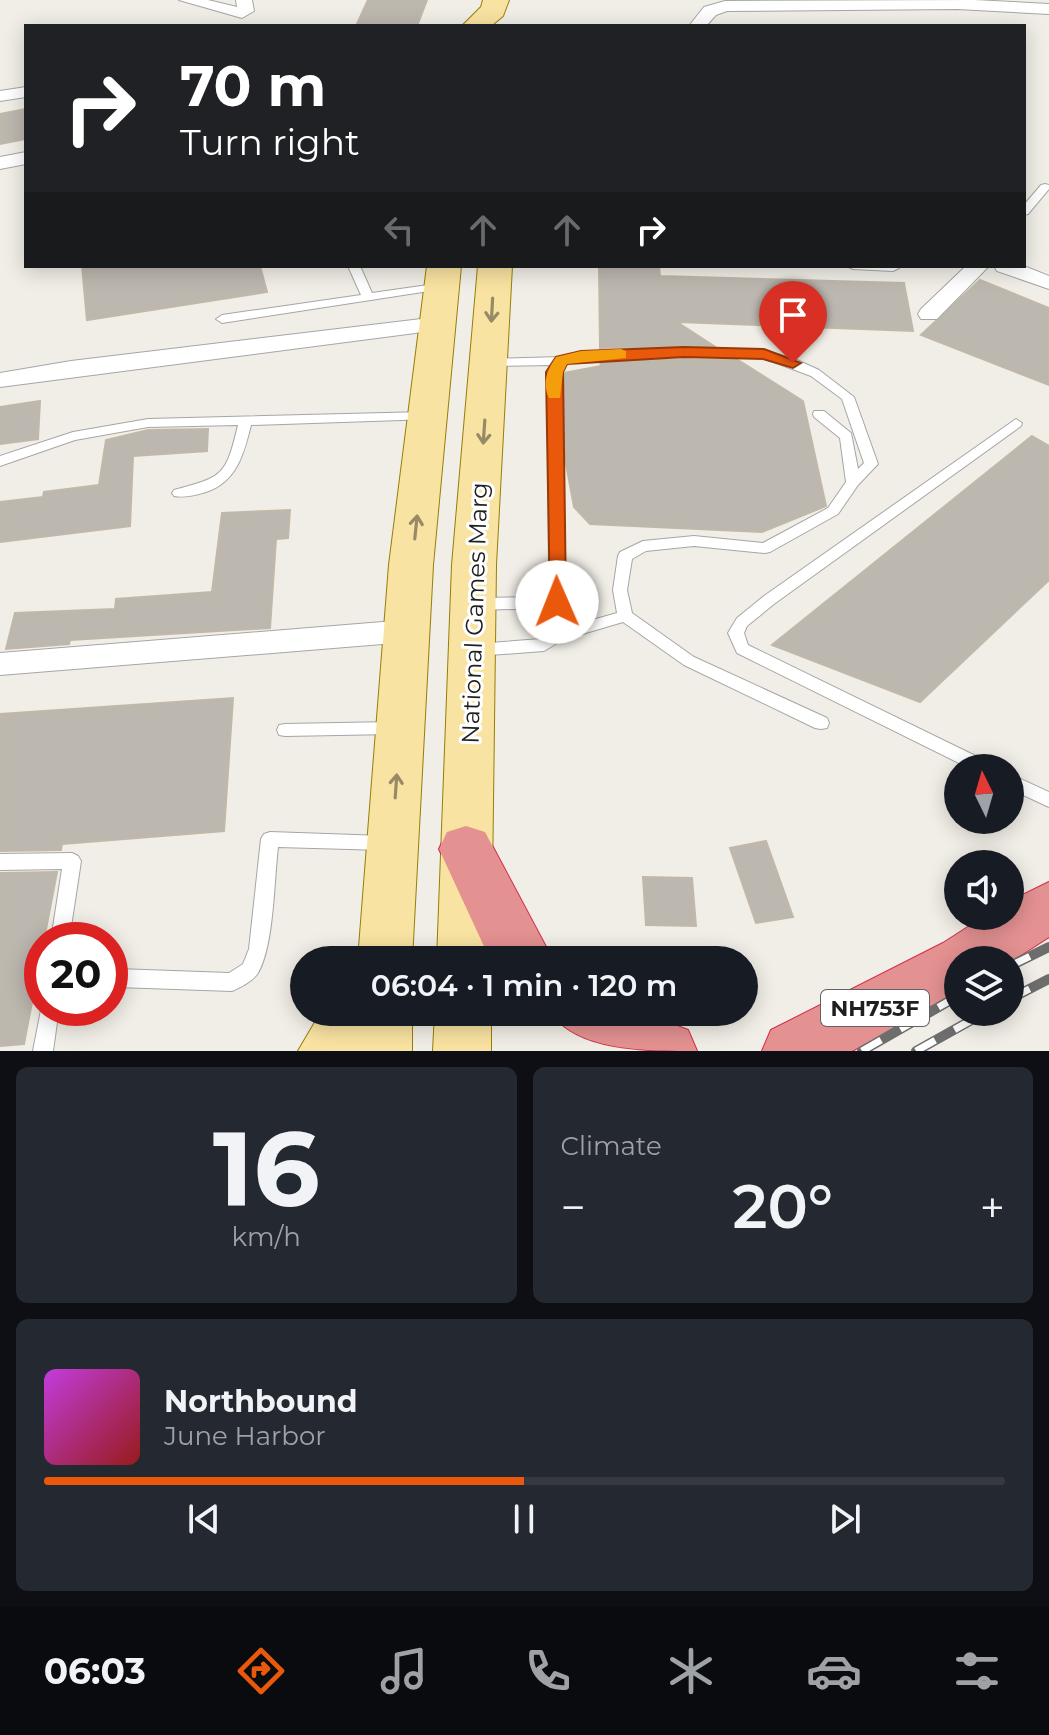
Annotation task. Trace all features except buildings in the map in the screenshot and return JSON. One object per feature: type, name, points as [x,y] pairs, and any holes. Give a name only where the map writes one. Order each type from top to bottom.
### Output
[{"type":"highway","points":[[466,849],[514,946]]},
{"type":"highway","points":[[986,946],[1049,907]]},
{"type":"highway","name":"NH753F","points":[[792,1051],[944,971]]},
{"type":"highway","points":[[604,1026],[667,1051]]},
{"type":"main road","points":[[476,24],[482,0]]},
{"type":"main road","points":[[477,24],[494,10],[496,0]]},
{"type":"main road","points":[[508,0],[506,10],[515,24]]},
{"type":"main road","points":[[516,24],[522,0]]},
{"type":"main road","name":"National Games Marg","points":[[464,946],[473,604],[495,268]]},
{"type":"main road","points":[[384,946],[407,631],[441,292]]},
{"type":"main road","points":[[327,1051],[345,1026]]},
{"type":"main road","points":[[383,1051],[384,1026]]},
{"type":"main road","points":[[462,1051],[463,1026]]},
{"type":"street","points":[[187,0],[242,13],[246,11],[244,0]]},
{"type":"street","points":[[698,24],[710,5],[956,2],[1049,9]]},
{"type":"street","points":[[0,96],[24,92]]},
{"type":"street","points":[[0,163],[24,158]]},
{"type":"street","points":[[929,314],[976,268]]},
{"type":"street","points":[[1010,268],[1049,283]]},
{"type":"street","points":[[0,380],[441,292]]},
{"type":"street","points":[[0,664],[407,631]]},
{"type":"lane","points":[[1026,210],[1045,187]]},
{"type":"lane","points":[[355,268],[367,295]]},
{"type":"lane","points":[[222,319],[367,295],[441,292]]},
{"type":"lane","points":[[490,362],[561,361],[581,356],[684,352],[764,354],[815,373],[848,397],[871,464],[853,482],[833,511],[765,548],[694,541],[643,546],[625,556],[620,590],[625,616],[689,661],[821,723]]},
{"type":"lane","points":[[557,636],[554,372],[561,361]]},
{"type":"lane","points":[[819,414],[846,436],[853,482]]},
{"type":"lane","points":[[0,461],[112,427],[428,416]]},
{"type":"lane","points":[[179,493],[196,491],[224,480],[236,460],[245,421]]},
{"type":"lane","points":[[956,754],[742,649],[736,633],[742,622],[769,600],[1016,423]]},
{"type":"lane","points":[[473,604],[557,602]]},
{"type":"lane","points":[[472,650],[544,645],[557,636],[625,616]]},
{"type":"lane","points":[[285,730],[400,727]]},
{"type":"lane","points":[[1024,788],[1049,800]]},
{"type":"lane","points":[[128,978],[232,982],[250,970],[258,949],[270,839],[392,844]]},
{"type":"lane","points":[[0,862],[72,861],[63,922]]},
{"type":"lane","points":[[43,1051],[47,1026]]},
{"type":"railway","points":[[1024,959],[1049,947]]},
{"type":"railway","points":[[1024,992],[1049,979]]},
{"type":"railway","points":[[862,1051],[944,1004]]},
{"type":"railway","points":[[916,1051],[961,1026]]},
{"type":"slow traffic","points":[[555,394],[554,372],[561,361],[581,356],[621,354]]},
{"type":"route","points":[[557,602],[554,372],[561,361],[581,356],[684,352],[764,354],[793,363]]}]
